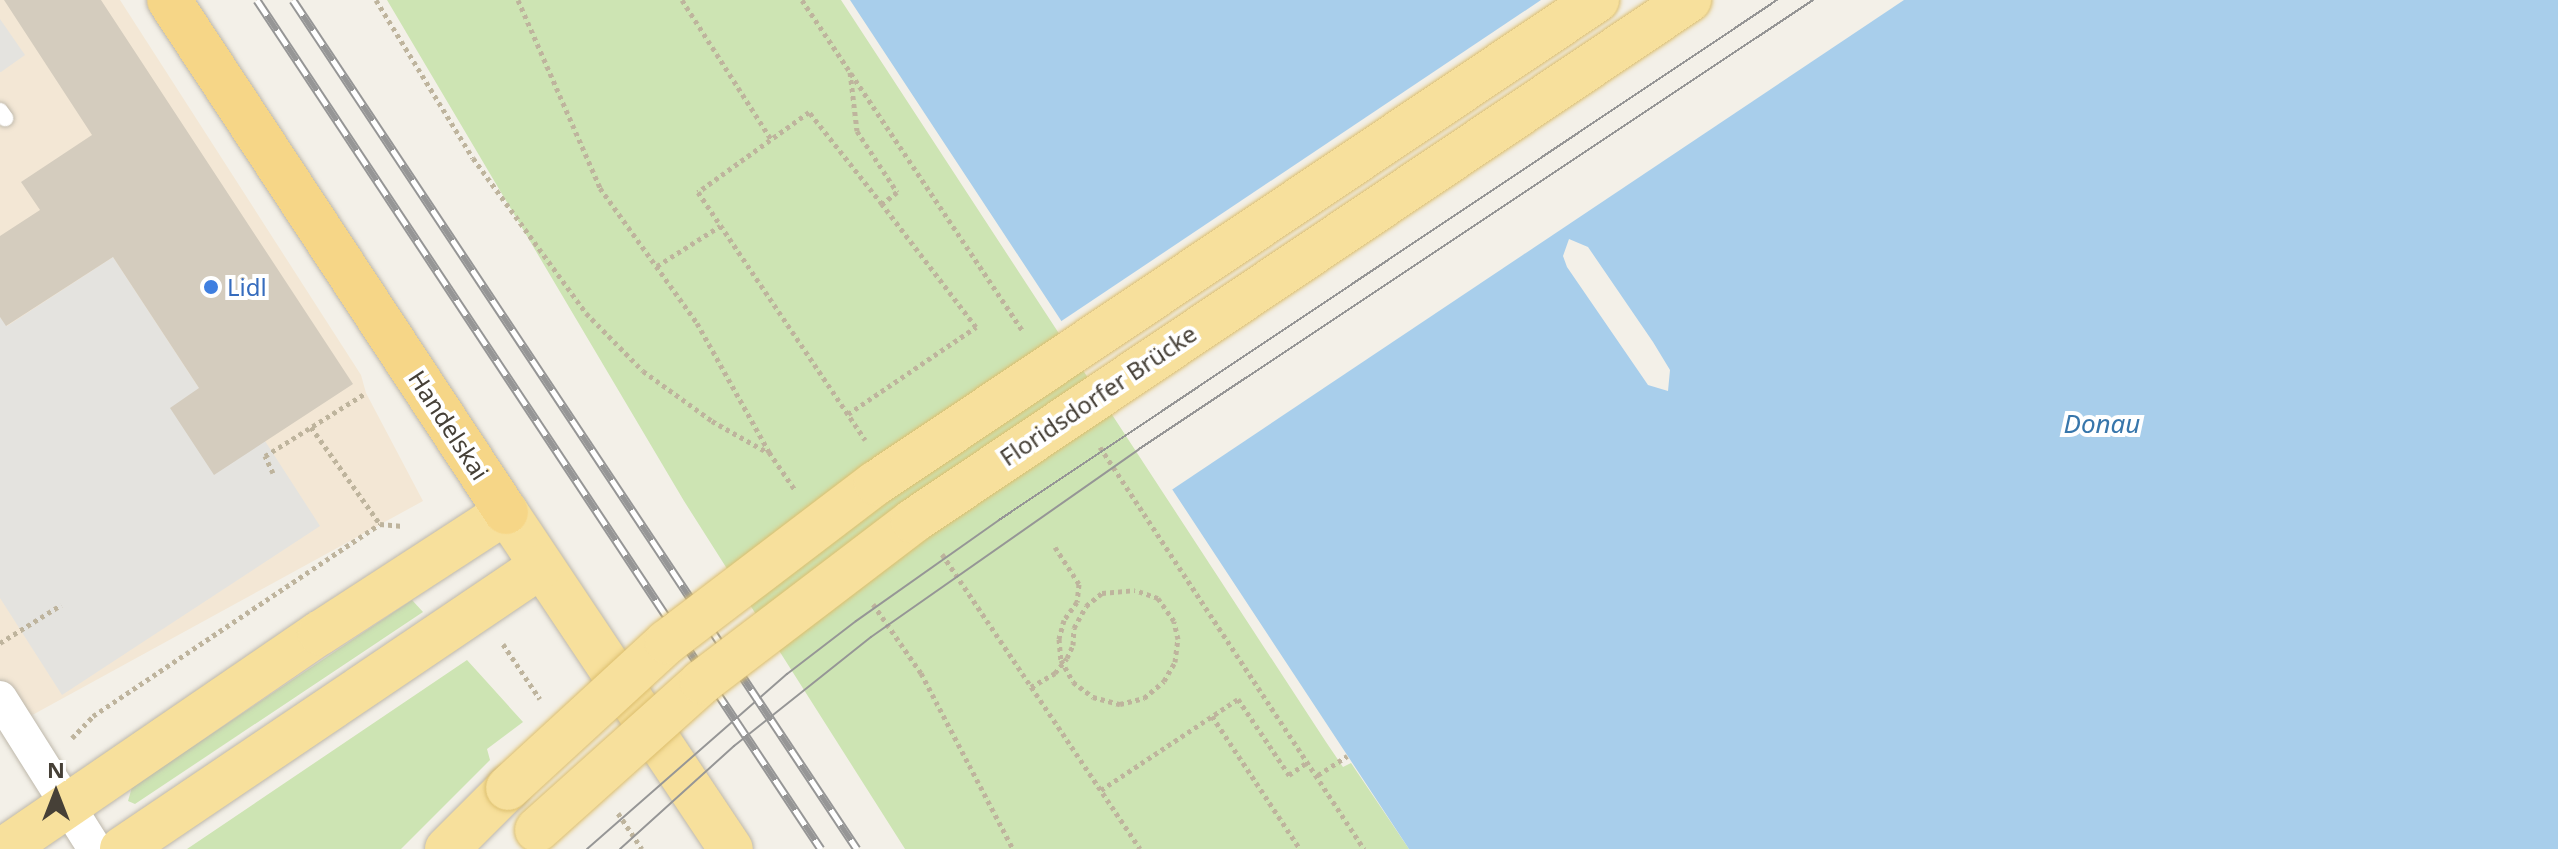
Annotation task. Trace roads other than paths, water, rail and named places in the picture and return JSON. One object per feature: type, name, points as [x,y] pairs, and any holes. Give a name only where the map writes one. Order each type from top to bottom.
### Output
[{"type":"highway","name":"Handelskai","points":[[169,0],[506,512]]},
{"type":"main road","points":[[447,849],[508,788],[667,642],[864,492],[1597,0]]},
{"type":"main road","name":"Floridsdorfer Brücke","points":[[528,840],[702,682],[890,537],[1689,0]]},
{"type":"main road","name":"Handelskai","points":[[506,512],[731,849]]},
{"type":"main road","points":[[4,849],[320,633],[506,512]]},
{"type":"main road","points":[[122,849],[540,567]]},
{"type":"street","points":[[0,698],[95,849]]},
{"type":"water","name":"Donau","points":[[850,0],[2558,0],[2558,849],[1409,849]],"holes":[[[1569,239],[1588,247],[1670,370],[1668,391],[1648,385],[1567,267],[1563,256]]]},
{"type":"tram line","points":[[587,849],[787,674],[856,621],[999,520],[1777,0]]},
{"type":"tram line","points":[[620,849],[734,746],[871,637],[1139,449],[1813,0]]},
{"type":"railway","points":[[257,0],[821,849]]},
{"type":"railway","points":[[293,0],[857,849]]},
{"type":"place","name":"Lidl","points":[[211,287]]}]
